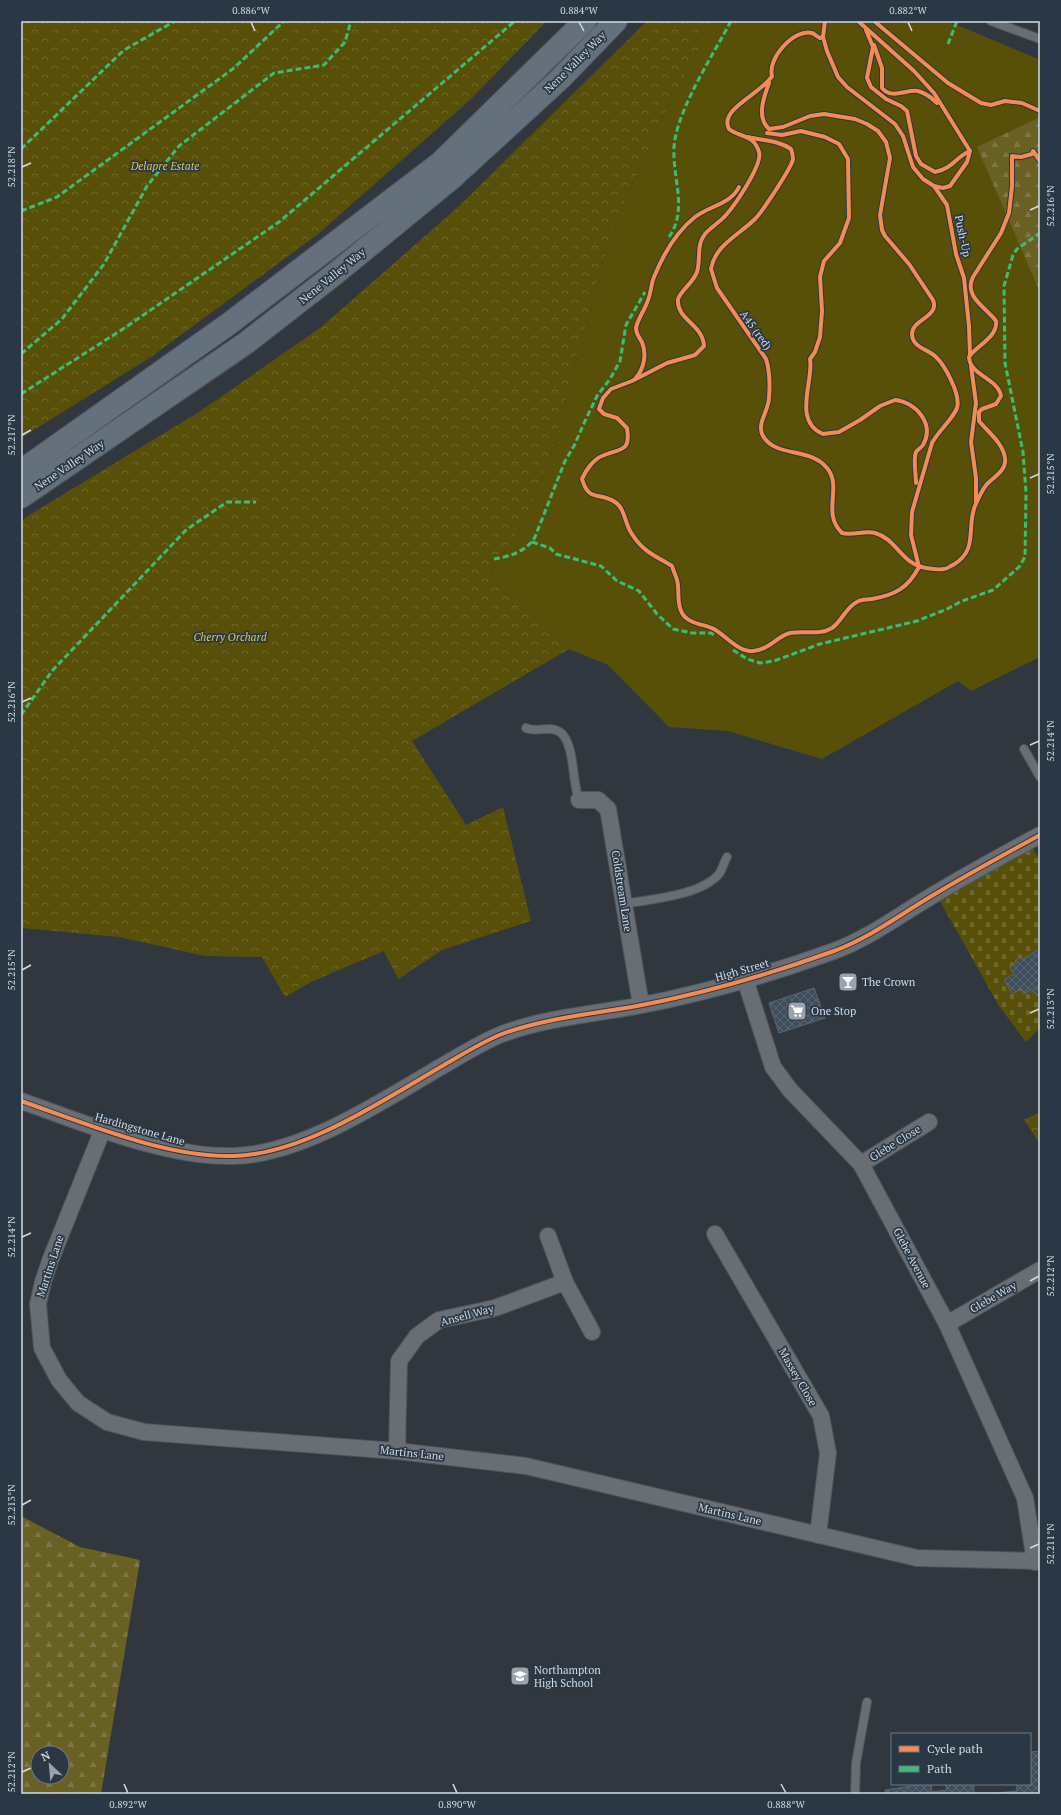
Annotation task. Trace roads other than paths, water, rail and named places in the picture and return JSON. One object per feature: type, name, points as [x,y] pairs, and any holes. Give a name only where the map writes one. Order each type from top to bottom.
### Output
[{"type":"highway","name":"Nene Valley Way","points":[[21,471],[94,421],[230,323],[440,163],[585,21]]},
{"type":"highway","name":"Nene Valley Way","points":[[21,497],[246,343],[336,273],[452,178],[560,79],[616,21]]},
{"type":"highway","points":[[21,463],[94,421]]},
{"type":"street","name":"Coldstream Lane","points":[[579,800],[598,800],[608,809],[641,1005]]},
{"type":"street","name":"High Street","points":[[430,1073],[501,1034],[560,1020],[641,1005],[745,979],[832,952],[861,940],[951,884],[1040,835]]},
{"type":"street","name":"Glebe Avenue","points":[[745,979],[773,1067],[790,1090],[861,1164],[947,1324],[1025,1498],[1037,1561]]},
{"type":"street","name":"Hardingstone Lane","points":[[21,1101],[103,1129],[166,1148],[204,1156],[235,1156],[262,1153],[292,1145],[320,1134],[370,1108],[430,1073]]},
{"type":"street","name":"Glebe Close","points":[[861,1164],[929,1122]]},
{"type":"street","name":"Martins Lane","points":[[103,1129],[50,1261],[38,1304],[42,1348],[59,1380],[78,1403],[107,1422],[144,1432],[397,1451],[526,1466],[917,1558],[1037,1561]]},
{"type":"street","name":"Massey Close","points":[[715,1234],[821,1416],[828,1453],[818,1535]]},
{"type":"street","points":[[548,1236],[565,1282],[592,1332]]},
{"type":"street","name":"Glebe Way","points":[[947,1324],[1040,1270]]},
{"type":"street","name":"Ansell Way","points":[[397,1451],[399,1361],[417,1336],[439,1320],[495,1308],[565,1282]]},
{"type":"lane","points":[[991,21],[1040,39]]},
{"type":"lane","points":[[526,728],[536,730],[551,729],[560,732],[565,738],[574,764],[574,784],[579,800]]},
{"type":"lane","points":[[1024,749],[1040,777]]},
{"type":"lane","points":[[624,904],[683,893],[705,885],[719,874],[727,857]]},
{"type":"lane","points":[[855,1794],[856,1763],[867,1702]]},
{"type":"place","name":"The Crown","points":[[848,982]]},
{"type":"place","name":"One Stop","points":[[797,1011]]},
{"type":"place","name":"Northampton High School","points":[[520,1676]]},
{"type":"park label","name":"Delapre Estate","points":[[165,166]]},
{"type":"park label","name":"Cherry Orchard","points":[[230,637]]}]
